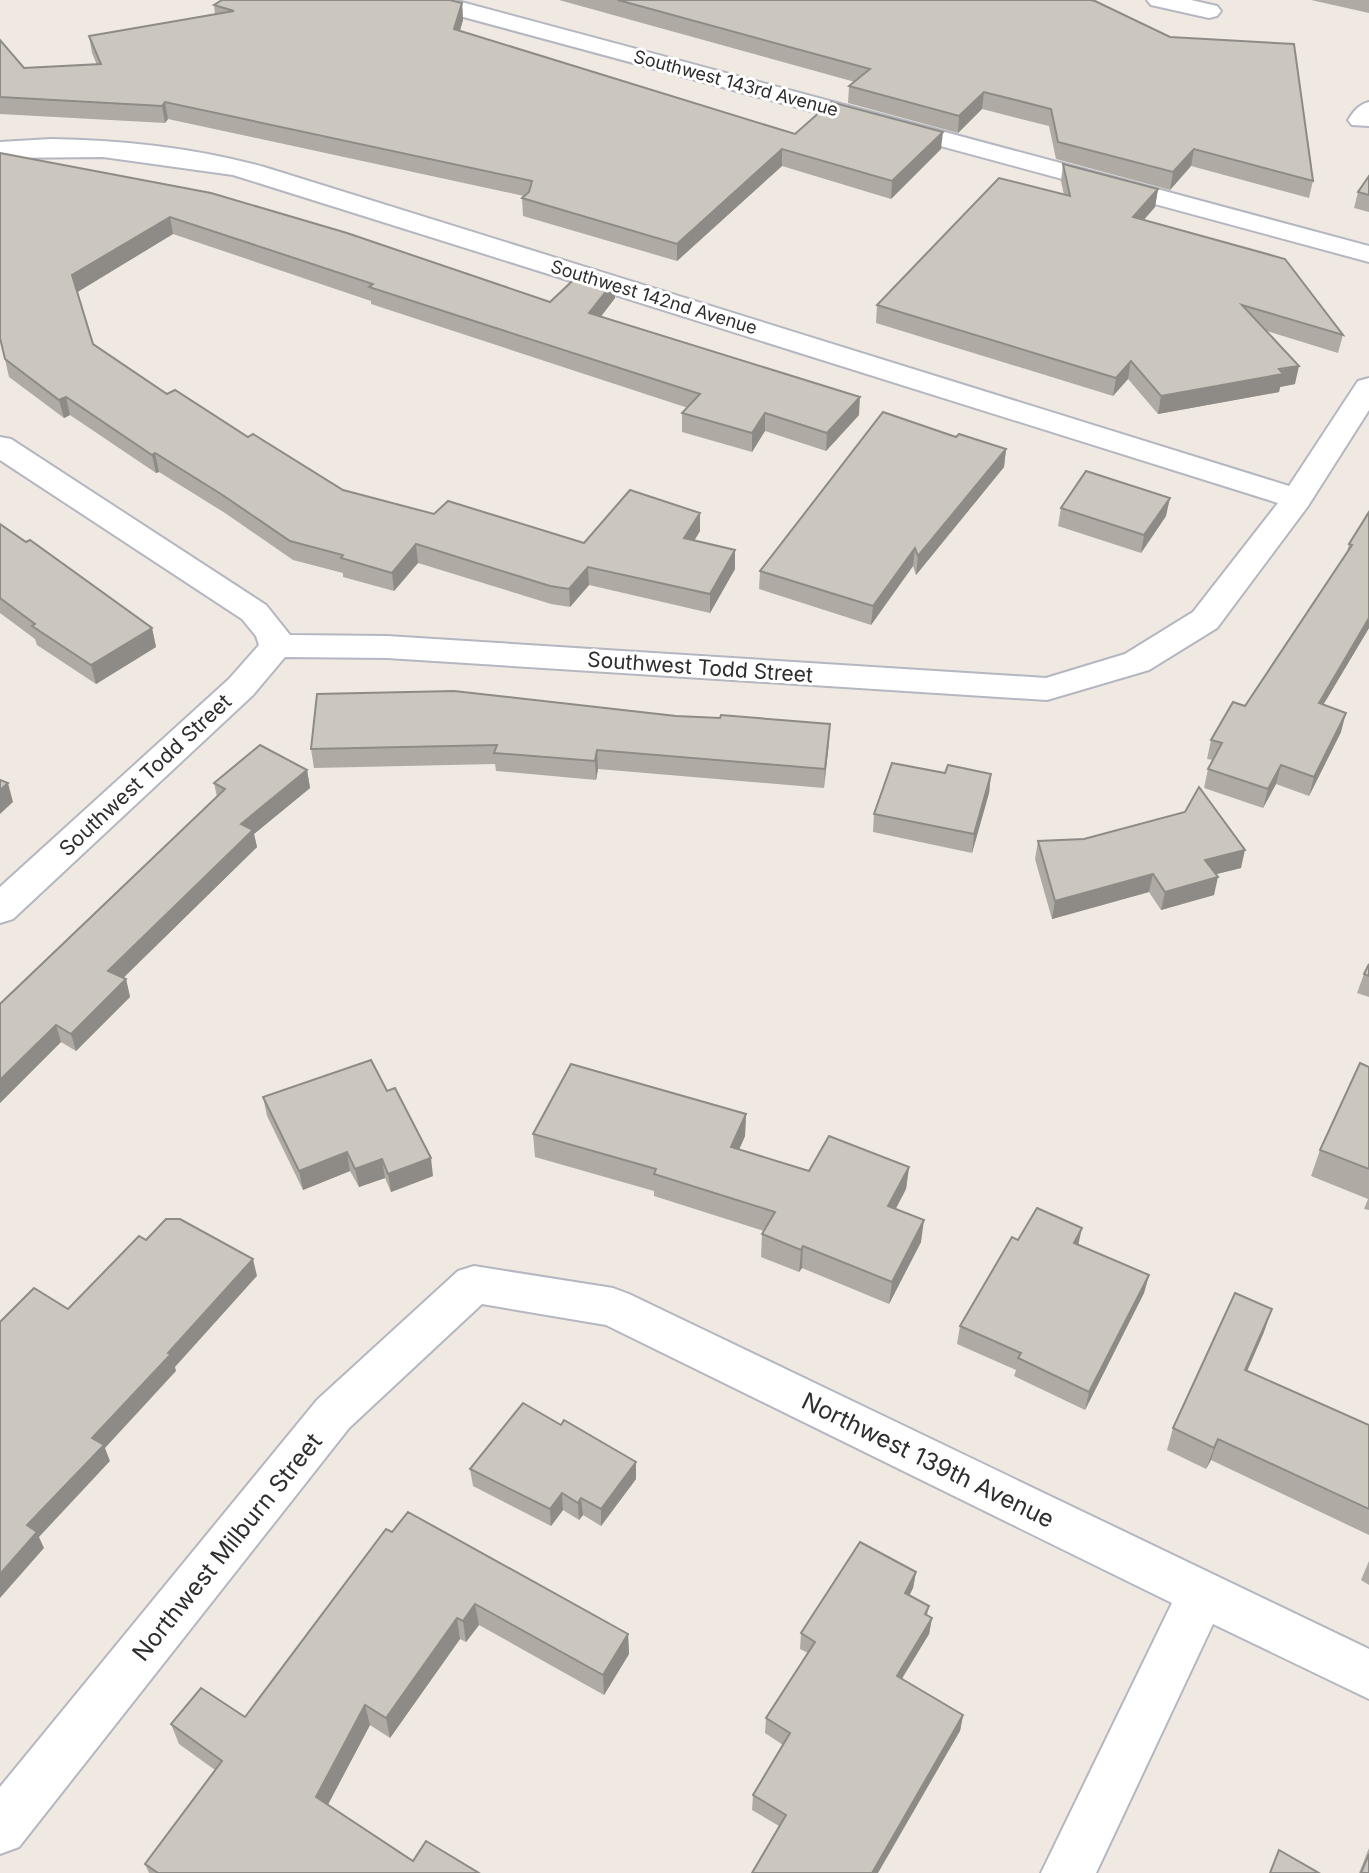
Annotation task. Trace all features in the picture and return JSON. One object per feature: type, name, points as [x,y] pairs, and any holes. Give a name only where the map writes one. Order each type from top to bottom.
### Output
[{"type":"street","name":"Southwest 143rd Avenue","points":[[427,0],[1369,254]]},
{"type":"street","points":[[1159,0],[1209,11]]},
{"type":"street","name":"Southwest 142nd Avenue","points":[[0,150],[23,148],[133,152],[207,161],[292,184],[1297,499]]},
{"type":"street","name":"Southwest Todd Street","points":[[0,909],[241,687],[276,646],[387,647],[1047,689],[1137,662],[1206,620],[1297,499],[1369,387]]},
{"type":"street","points":[[0,446],[254,612],[272,633],[276,646]]},
{"type":"street","name":"Northwest 139th Avenue","points":[[474,1284],[612,1307],[1369,1675]]},
{"type":"street","name":"Northwest Milburn Street","points":[[0,1828],[333,1414],[474,1284]]},
{"type":"street","points":[[1068,1873],[1202,1593]]},
{"type":"building","points":[[222,0],[450,0],[462,3],[454,29],[795,134],[831,102],[943,132],[892,181],[782,149],[677,244],[522,198],[529,192],[532,181],[165,102],[162,106],[0,97],[0,40],[24,68],[101,64],[89,36],[234,11],[214,5]]},
{"type":"building","points":[[618,0],[1090,0],[1170,37],[1294,44],[1313,181],[1194,149],[1173,172],[1058,142],[1051,109],[984,92],[959,116],[849,86],[870,69]]},
{"type":"building","points":[[0,153],[211,193],[347,233],[550,302],[584,270],[615,280],[589,313],[860,397],[827,433],[765,413],[752,433],[682,413],[700,394],[369,287],[373,284],[170,217],[72,275],[93,344],[167,394],[175,390],[248,437],[253,434],[343,490],[434,514],[448,501],[584,543],[630,490],[700,513],[684,538],[735,550],[710,594],[588,567],[569,589],[550,586],[416,544],[392,573],[341,558],[343,555],[290,541],[221,494],[155,453],[152,455],[66,397],[59,400],[5,359],[0,338]]},
{"type":"building","points":[[1063,164],[1158,189],[1133,217],[1285,259],[1343,335],[1242,305],[1299,366],[1279,369],[1283,374],[1161,396],[1131,361],[1116,378],[877,305],[999,178],[1070,196]]},
{"type":"building","points":[[1369,176],[1369,195],[1358,192]]},
{"type":"building","points":[[883,412],[956,437],[959,434],[1006,449],[918,556],[915,548],[873,606],[760,571]]},
{"type":"building","points":[[1086,471],[1170,498],[1144,535],[1061,508]]},
{"type":"building","points":[[1369,512],[1369,618],[1319,703],[1346,713],[1314,777],[1281,765],[1268,789],[1208,769],[1222,743],[1211,740],[1233,702],[1245,706],[1352,545],[1349,544]]},
{"type":"building","points":[[0,524],[26,542],[30,540],[152,628],[91,665],[32,626],[35,624],[0,598]]},
{"type":"building","points":[[454,691],[676,716],[720,718],[721,715],[830,724],[825,769],[597,750],[595,761],[494,753],[497,745],[311,749],[317,694]]},
{"type":"building","points":[[260,745],[307,770],[241,824],[253,830],[108,971],[126,979],[71,1034],[56,1025],[0,1080],[0,1004],[225,789],[214,783]]},
{"type":"building","points":[[892,763],[945,773],[948,765],[991,774],[974,834],[874,814]]},
{"type":"building","points":[[0,780],[8,783],[0,790]]},
{"type":"building","points":[[1199,787],[1245,850],[1205,860],[1218,877],[1165,892],[1153,874],[1055,901],[1038,841],[1084,839],[1185,812]]},
{"type":"building","points":[[371,1060],[387,1091],[395,1088],[431,1158],[388,1174],[382,1159],[355,1169],[347,1152],[299,1171],[263,1097]]},
{"type":"building","points":[[1360,1063],[1369,1067],[1369,1169],[1320,1150]]},
{"type":"building","points":[[571,1064],[746,1114],[731,1147],[809,1171],[829,1136],[909,1167],[888,1206],[924,1220],[892,1282],[803,1246],[801,1250],[762,1234],[775,1212],[654,1174],[656,1169],[533,1134]]},
{"type":"building","points":[[1037,1208],[1082,1228],[1074,1243],[1149,1275],[1089,1392],[1018,1358],[1021,1353],[960,1326],[1012,1237],[1018,1240]]},
{"type":"building","points":[[166,1219],[180,1219],[253,1259],[168,1353],[171,1354],[92,1438],[104,1445],[27,1525],[37,1532],[0,1574],[0,1322],[34,1288],[68,1309],[139,1236],[146,1240]]},
{"type":"building","points":[[1235,1293],[1272,1309],[1245,1370],[1369,1425],[1369,1509],[1218,1439],[1214,1448],[1173,1428]]},
{"type":"building","points":[[523,1403],[561,1425],[564,1420],[636,1462],[601,1509],[581,1498],[578,1503],[562,1493],[550,1509],[470,1469]]},
{"type":"building","points":[[408,1512],[628,1634],[603,1675],[475,1604],[463,1621],[457,1618],[386,1718],[365,1705],[316,1797],[413,1861],[426,1841],[479,1873],[158,1873],[145,1864],[222,1761],[171,1724],[201,1688],[245,1717],[386,1529],[392,1532]]},
{"type":"building","points":[[860,1542],[916,1572],[905,1593],[929,1606],[925,1614],[932,1618],[897,1676],[963,1715],[872,1873],[752,1873],[786,1815],[753,1795],[790,1733],[766,1718],[815,1642],[801,1633]]},
{"type":"building","points":[[1279,1850],[1319,1873],[1270,1873]]},
{"type":"building","points":[[1369,1854],[1369,1873],[1361,1873]]}]
